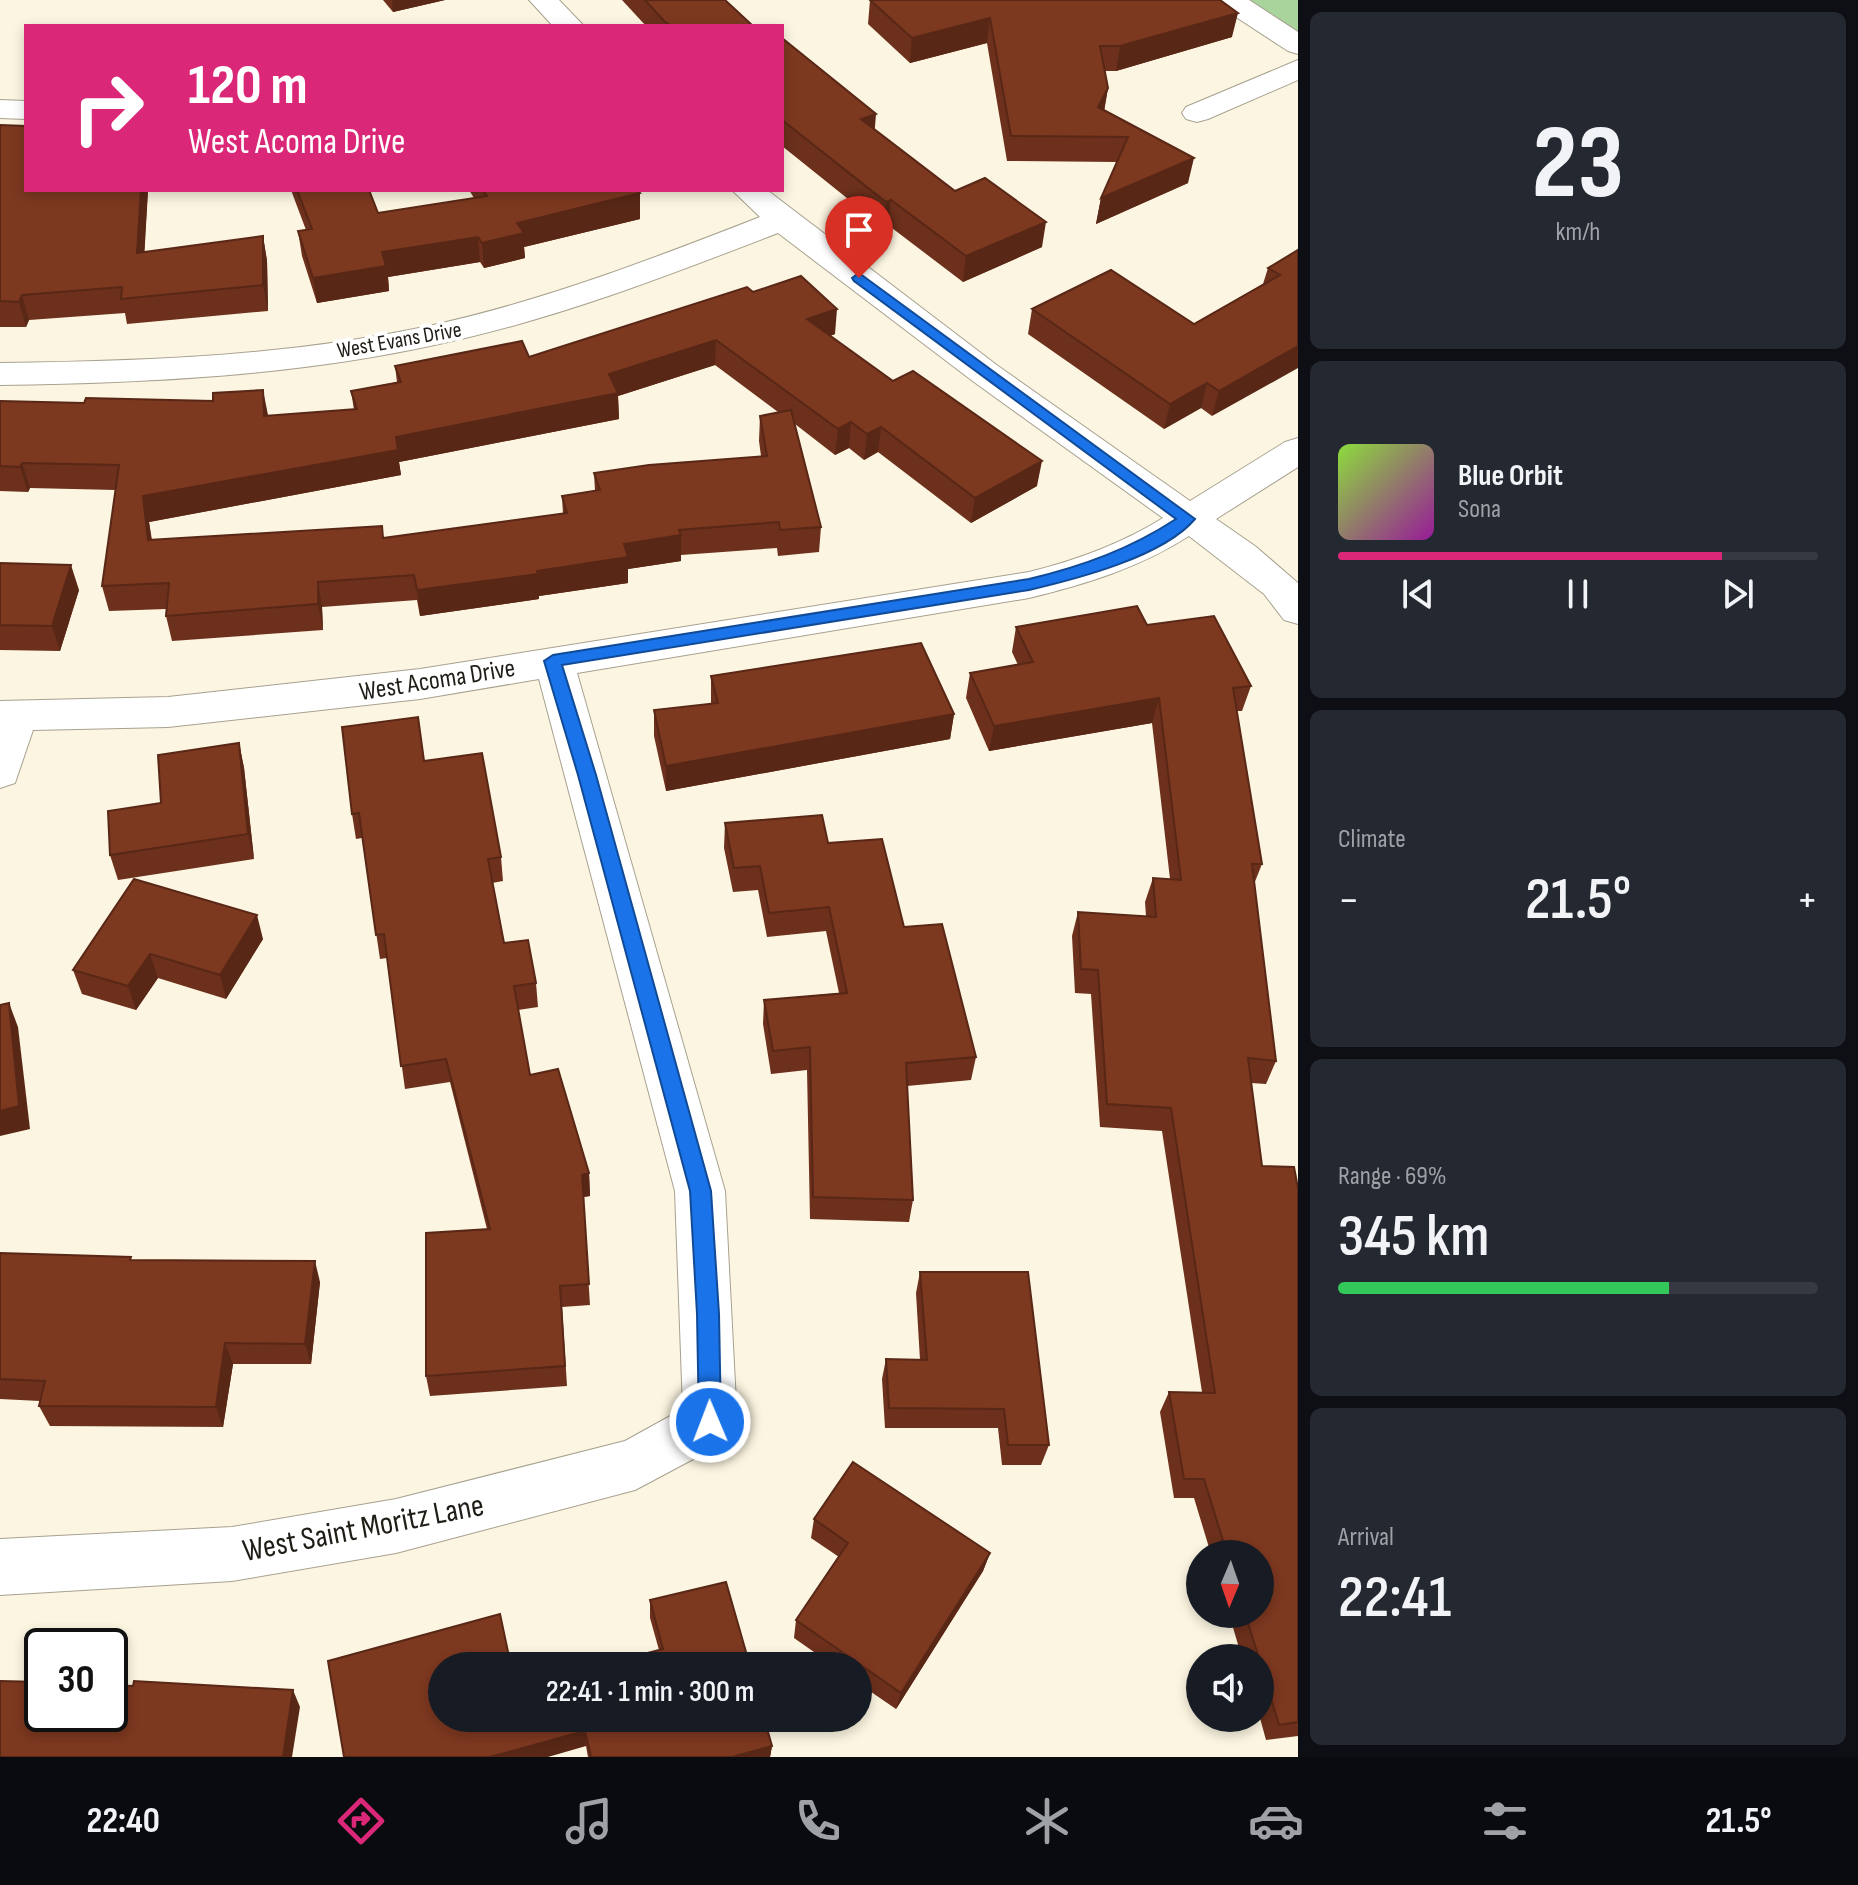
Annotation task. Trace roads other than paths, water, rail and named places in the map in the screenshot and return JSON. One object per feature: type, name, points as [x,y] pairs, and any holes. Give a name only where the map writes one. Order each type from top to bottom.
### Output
[{"type":"street","points":[[543,0],[565,24]]},
{"type":"street","points":[[1229,0],[1298,45]]},
{"type":"street","points":[[1197,113],[1298,69]]},
{"type":"street","points":[[0,109],[24,110]]},
{"type":"street","points":[[750,192],[782,220],[986,374],[1241,555],[1278,585],[1298,610]]},
{"type":"street","name":"West Evans Drive","points":[[0,374],[205,368],[298,357],[427,335],[499,320],[575,298],[782,220]]},
{"type":"street","name":"West Acoma Drive","points":[[0,772],[8,716],[168,712],[420,684],[1029,585],[1085,571],[1149,544],[1298,450]]},
{"type":"street","name":"West Saint Moritz Lane","points":[[0,1567],[232,1554],[396,1526],[635,1464],[710,1422],[708,1314],[700,1191],[575,730],[553,661]]}]
